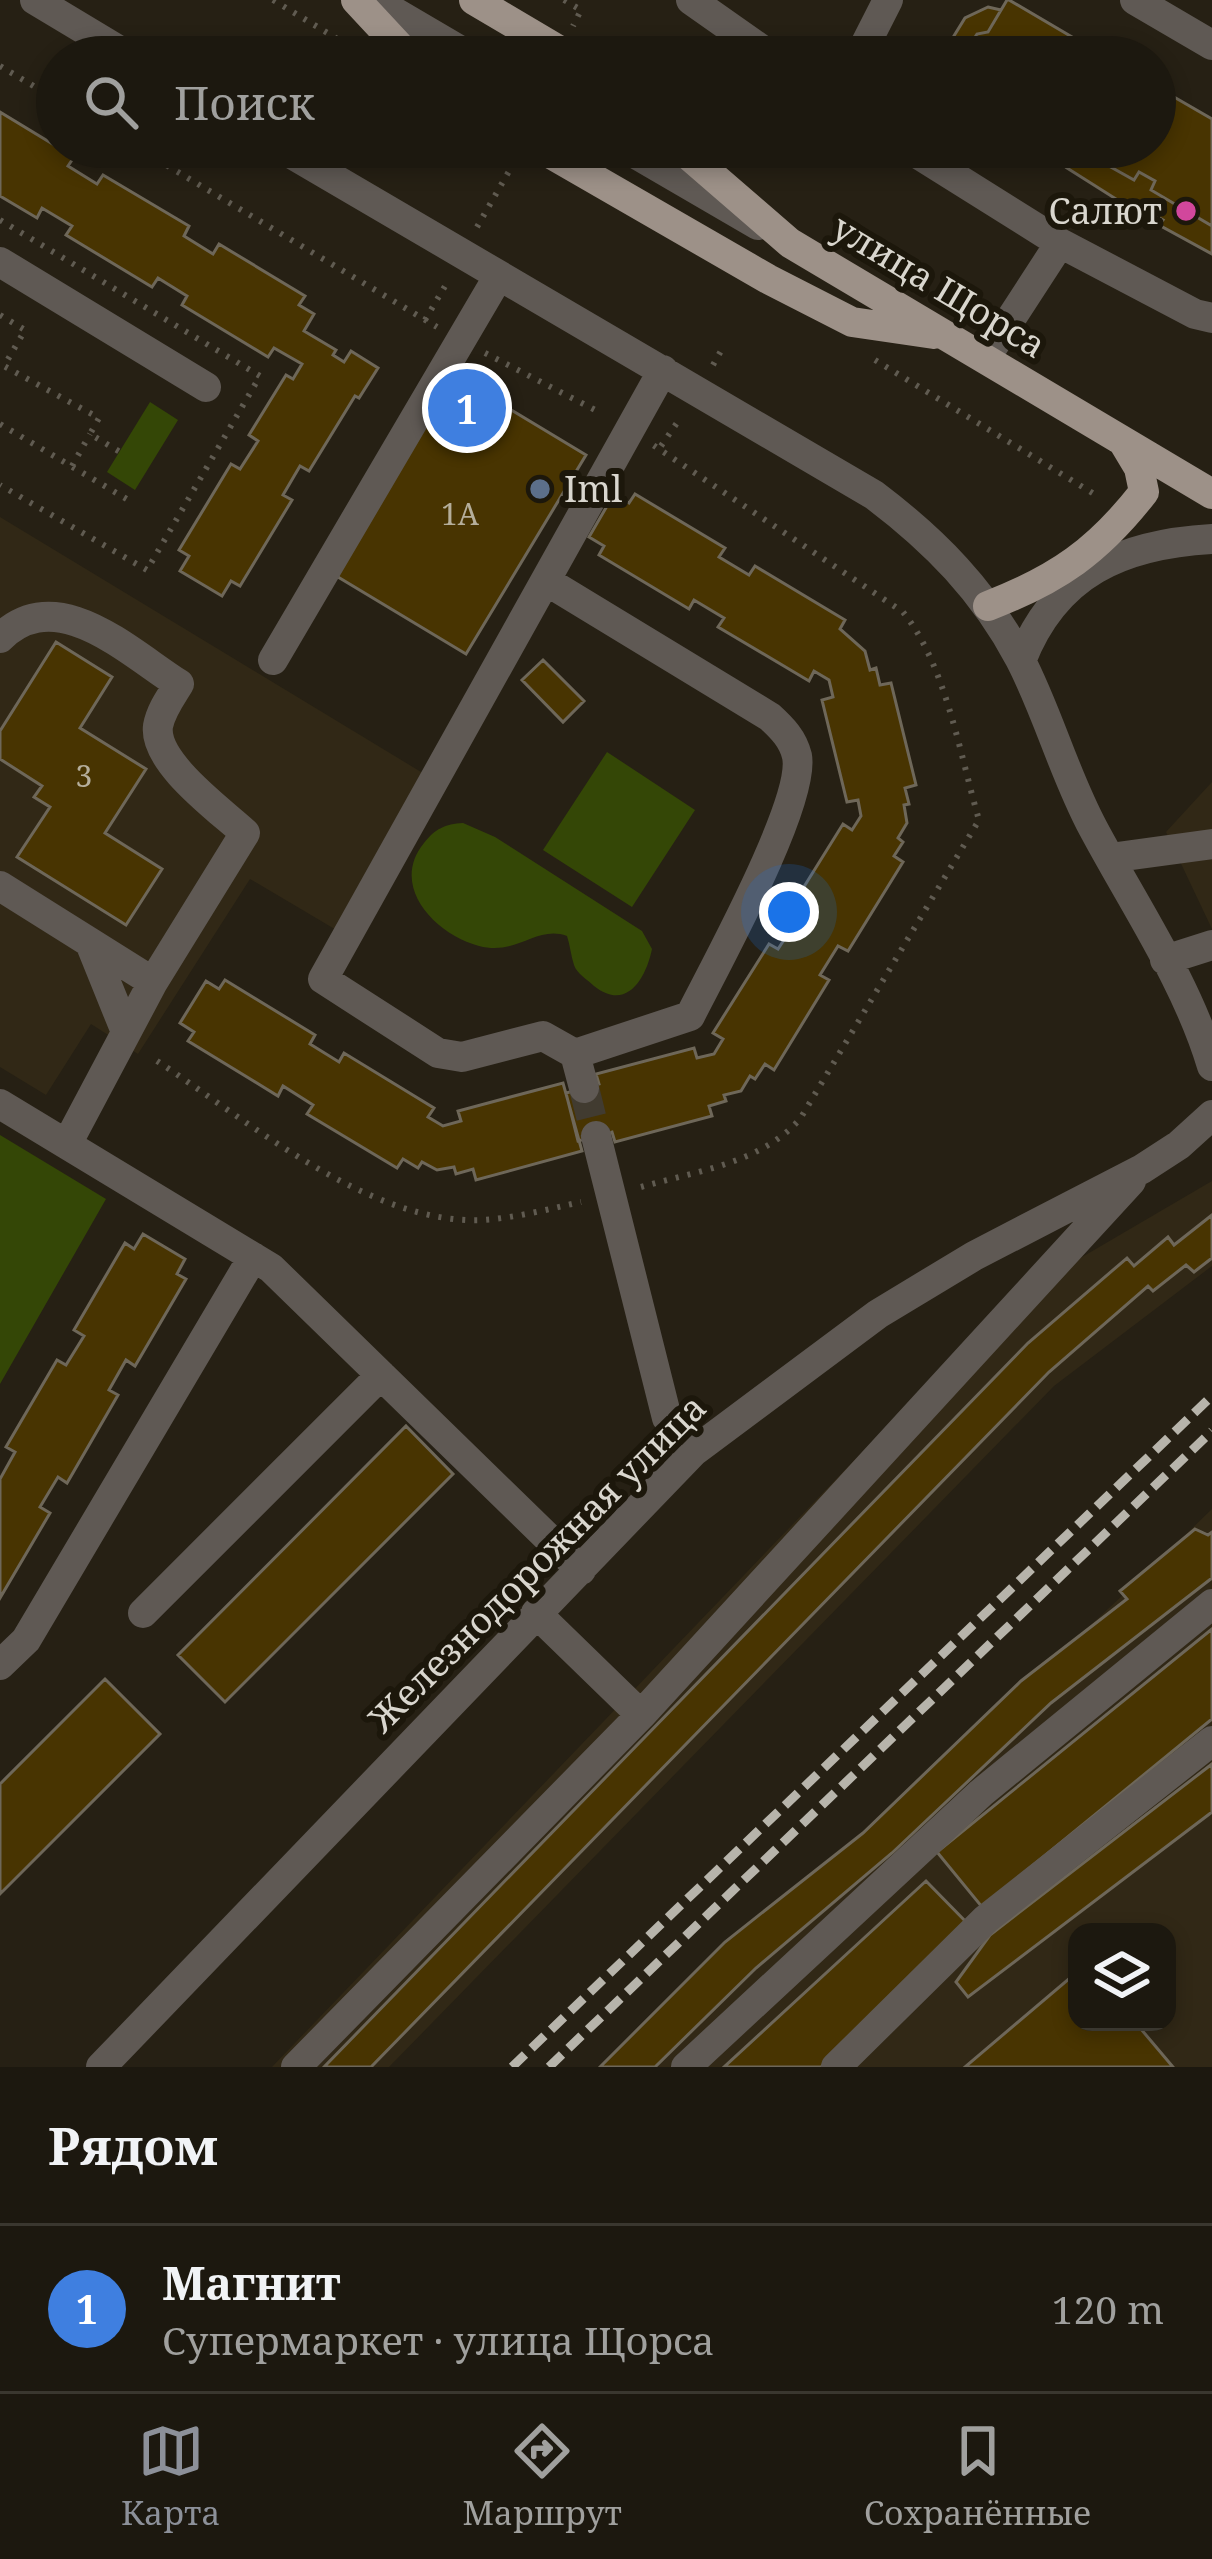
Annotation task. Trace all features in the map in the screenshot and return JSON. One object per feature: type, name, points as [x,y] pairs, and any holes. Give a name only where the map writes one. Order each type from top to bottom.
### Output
[{"type":"main road","points":[[356,0],[389,36]]},
{"type":"main road","points":[[474,0],[535,36]]},
{"type":"main road","points":[[565,168],[852,322],[952,337]]},
{"type":"main road","points":[[703,168],[790,243]]},
{"type":"main road","name":"улица Щорса","points":[[790,243],[1212,494]]},
{"type":"main road","points":[[988,606],[1051,579],[1118,525],[1144,492],[1139,468],[1124,443]]},
{"type":"street","points":[[35,0],[95,36]]},
{"type":"street","points":[[374,0],[435,36]]},
{"type":"street","points":[[691,0],[742,36]]},
{"type":"street","points":[[870,36],[888,0]]},
{"type":"street","points":[[1135,0],[1212,45]]},
{"type":"street","points":[[315,168],[874,495],[948,557],[988,606],[1021,661],[1090,822],[1165,959],[1202,1034],[1212,1066]]},
{"type":"street","name":"улица Щорса","points":[[660,168],[790,243]]},
{"type":"street","points":[[940,168],[1060,243],[1212,318]]},
{"type":"street","points":[[986,357],[1060,243]]},
{"type":"street","points":[[0,262],[206,387]]},
{"type":"street","points":[[273,660],[498,278]]},
{"type":"street","points":[[584,1088],[575,1054],[542,1036],[462,1057],[437,1053],[323,979],[663,370]]},
{"type":"street","points":[[1021,661],[1032,632],[1055,600],[1096,565],[1150,547],[1212,539]]},
{"type":"street","points":[[548,582],[770,717],[786,732],[796,756],[796,780],[754,891],[690,1016],[575,1054]]},
{"type":"street","points":[[0,638],[14,624],[33,616],[76,619],[179,684],[157,729],[160,746],[169,762],[245,833],[153,982],[67,1144]]},
{"type":"street","points":[[1110,858],[1212,844]]},
{"type":"street","points":[[0,886],[153,982]]},
{"type":"street","points":[[90,943],[126,1032]]},
{"type":"street","points":[[1165,959],[1212,945]]},
{"type":"street","points":[[0,1104],[271,1268],[581,1570]]},
{"type":"street","name":"Железнодорожная улица","points":[[110,2063],[693,1452],[878,1314],[974,1256],[1142,1168],[1179,1145],[1212,1115]]},
{"type":"street","points":[[596,1136],[667,1418],[693,1452]]},
{"type":"street","points":[[296,2067],[641,1715],[1142,1168]]},
{"type":"street","points":[[0,1665],[26,1640],[253,1256]]},
{"type":"street","points":[[143,1613],[381,1375]]},
{"type":"street","points":[[686,2067],[981,1792],[1212,1604]]},
{"type":"street","points":[[536,1613],[641,1715]]},
{"type":"street","points":[[836,2067],[986,1919],[1212,1741]]},
{"type":"path","points":[[273,0],[332,36]]},
{"type":"path","points":[[0,66],[36,87]]},
{"type":"path","points":[[157,1061],[342,1183],[404,1211],[482,1220],[611,1195],[747,1156],[784,1137],[800,1119],[979,820],[932,658],[903,612],[631,428],[460,340],[171,168]]},
{"type":"path","points":[[485,212],[516,168]]},
{"type":"path","points":[[0,220],[260,376],[147,570],[0,485]]},
{"type":"path","points":[[0,315],[25,330],[4,366],[99,418],[72,466]]},
{"type":"path","points":[[0,424],[130,501]]},
{"type":"path","points":[[90,434],[120,452]]},
{"type":"shaded area","points":[[0,517],[431,778],[338,931],[250,879],[138,1054],[91,1024],[46,1095],[0,1067]]},
{"type":"shaded area","points":[[1212,782],[1212,929],[1166,832]]},
{"type":"shaded area","points":[[1212,1181],[1212,1266],[1054,1386],[389,2067],[272,2067],[1007,1301]]},
{"type":"shaded area","points":[[1212,1509],[1212,2067],[616,2067],[1123,1595]]},
{"type":"green space","points":[[150,402],[178,420],[135,490],[107,472]]},
{"type":"green space","points":[[607,752],[695,810],[632,907],[543,850]]},
{"type":"green space","points":[[463,823],[495,837],[642,931],[652,949],[633,988],[616,995],[594,986],[575,968],[567,936],[546,934],[493,948],[463,940],[433,919],[414,891],[415,859],[436,831]]},
{"type":"green space","points":[[0,1135],[106,1199],[0,1384]]},
{"type":"building","points":[[1009,0],[1070,36],[976,36],[988,32]]},
{"type":"building","points":[[988,7],[1001,10],[988,32],[954,36],[965,18]]},
{"type":"building","points":[[1176,98],[1212,119],[1212,226],[1151,190],[1155,181],[1139,172],[1134,180],[1113,168],[1176,168]]},
{"type":"building","points":[[0,112],[36,134],[36,168],[71,168],[97,184],[103,175],[189,226],[184,236],[213,254],[219,244],[305,296],[299,305],[314,314],[304,331],[336,350],[333,355],[344,362],[351,351],[378,368],[309,471],[300,466],[283,495],[292,500],[240,586],[231,581],[222,596],[180,571],[189,556],[179,550],[231,464],[240,469],[258,441],[249,435],[286,375],[293,379],[302,364],[274,348],[268,357],[182,305],[187,296],[158,278],[152,287],[66,235],[72,226],[42,208],[37,218],[0,196]]},
{"type":"building","points":[[1067,168],[1113,168],[1134,180],[1139,172],[1155,181],[1151,190],[1212,226],[1212,254],[1159,225],[1163,220],[1130,201],[1127,206]]},
{"type":"building","points":[[453,375],[586,455],[466,654],[333,574]]},
{"type":"building","points":[[614,494],[629,503],[635,494],[725,548],[719,557],[749,575],[755,566],[845,620],[840,629],[865,651],[880,685],[891,683],[916,785],[905,788],[907,823],[894,856],[903,862],[848,951],[838,946],[820,975],[829,980],[774,1070],[765,1064],[741,1091],[709,1106],[712,1116],[615,1142],[612,1132],[578,1141],[566,1093],[599,1084],[596,1074],[694,1048],[697,1058],[714,1054],[723,1039],[713,1033],[769,944],[778,949],[797,920],[787,914],[843,824],[852,830],[861,816],[858,800],[847,802],[822,700],[833,697],[829,680],[814,671],[809,681],[718,627],[724,618],[694,600],[689,609],[599,555],[604,546],[589,537]]},
{"type":"building","points":[[56,642],[112,677],[80,728],[146,769],[105,833],[162,869],[126,925],[17,857],[50,807],[34,797],[42,786],[0,759],[0,731]]},
{"type":"building","points":[[543,660],[584,701],[563,722],[522,680]]},
{"type":"building","points":[[225,980],[315,1035],[310,1044],[339,1062],[344,1053],[434,1108],[428,1117],[443,1126],[461,1121],[458,1111],[563,1083],[582,1151],[476,1180],[473,1169],[456,1174],[454,1167],[437,1170],[422,1162],[418,1168],[403,1159],[397,1168],[307,1114],[313,1105],[283,1086],[278,1096],[188,1041],[194,1032],[180,1023],[206,981],[219,989]]},
{"type":"building","points":[[1212,1215],[1212,1258],[1194,1272],[1186,1265],[1153,1291],[1148,1286],[1049,1372],[371,2067],[324,2067],[1028,1343],[1127,1258],[1134,1266],[1168,1237],[1174,1245]]},
{"type":"building","points":[[143,1234],[185,1259],[177,1274],[186,1279],[135,1366],[126,1360],[109,1390],[118,1395],[67,1483],[58,1477],[40,1507],[50,1513],[0,1598],[0,1479],[15,1452],[6,1447],[57,1360],[66,1365],[84,1336],[74,1330],[125,1243],[134,1249]]},
{"type":"building","points":[[406,1426],[453,1474],[225,1702],[178,1655]]},
{"type":"building","points":[[1195,1529],[1208,1535],[1212,1532],[1212,1578],[1051,1703],[892,1853],[756,1968],[655,2067],[600,2067],[725,1942],[863,1833],[1021,1681],[1127,1599],[1120,1591]]},
{"type":"building","points":[[1212,1629],[1212,1719],[982,1907],[937,1852]]},
{"type":"building","points":[[105,1679],[160,1734],[0,1894],[0,1784]]},
{"type":"building","points":[[1212,1764],[1212,1812],[968,1997],[956,1982],[990,1935]]},
{"type":"building","points":[[926,1881],[970,1926],[821,2067],[724,2067]]},
{"type":"building","points":[[1068,1980],[1068,2031],[1143,2031],[1173,2067],[965,2067]]},
{"type":"tunnel","points":[[584,1088],[596,1136]]},
{"type":"railway","points":[[512,2067],[1212,1396]]},
{"type":"railway","points":[[549,2067],[1212,1431]]},
{"type":"place","name":"Салют","points":[[1186,211]]},
{"type":"place","name":"Магнит","points":[[467,408]]},
{"type":"place","name":"Iml","points":[[540,489]]}]
